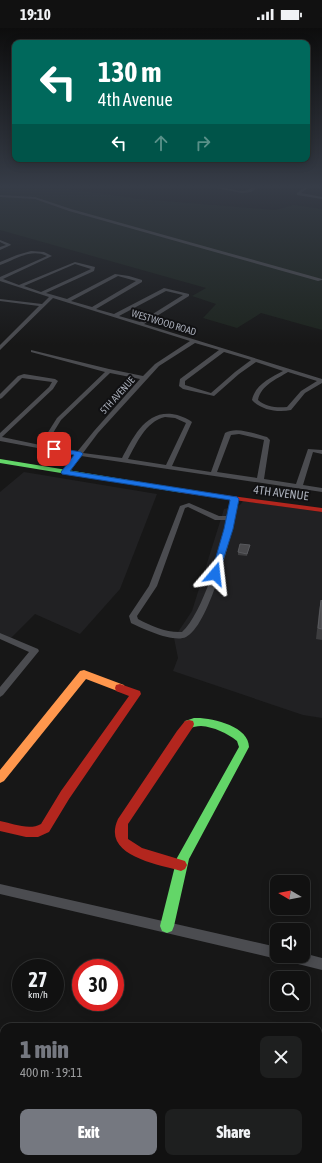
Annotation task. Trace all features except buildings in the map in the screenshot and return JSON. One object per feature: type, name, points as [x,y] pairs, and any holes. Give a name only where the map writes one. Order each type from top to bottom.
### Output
[{"type":"street","points":[[173,239],[320,280]]},
{"type":"street","points":[[0,241],[10,245],[0,249]]},
{"type":"street","points":[[0,264],[32,251],[50,255],[50,257],[0,280]]},
{"type":"street","points":[[20,286],[70,264],[75,263],[93,268],[92,270],[42,293]]},
{"type":"street","points":[[67,301],[117,275],[140,281],[92,309]]},
{"type":"street","name":"WESTWOOD ROAD","points":[[0,280],[322,381]]},
{"type":"street","points":[[115,316],[166,289],[187,295],[140,324]]},
{"type":"street","points":[[1,345],[52,296]]},
{"type":"street","points":[[1,302],[42,305]]},
{"type":"street","name":"5TH AVENUE","points":[[65,472],[96,432],[144,378],[157,365],[194,341]]},
{"type":"street","points":[[224,350],[182,380],[182,386],[212,395],[237,372],[255,360]]},
{"type":"street","points":[[34,351],[109,371],[144,378]]},
{"type":"street","points":[[288,370],[259,390],[254,400],[258,404],[277,409],[289,409],[303,392],[322,381]]},
{"type":"street","points":[[42,446],[59,419],[109,371]]},
{"type":"street","points":[[0,397],[24,376],[55,381],[51,388],[0,436]]},
{"type":"street","points":[[124,460],[143,428],[152,418],[159,415],[166,415],[180,418],[189,422],[168,467]]},
{"type":"street","points":[[213,474],[228,433],[239,432],[265,438],[267,440],[260,481]]},
{"type":"street","points":[[0,440],[42,446],[79,454],[322,490]]},
{"type":"street","points":[[299,487],[310,450],[322,452]]},
{"type":"street","name":"4TH AVENUE","points":[[0,461],[235,499],[322,510]]},
{"type":"street","points":[[231,518],[218,518],[189,505],[182,507],[152,586],[147,597],[133,616],[134,621],[173,636],[188,633],[200,614],[211,588],[231,518],[235,499]]},
{"type":"street","points":[[0,636],[35,651],[0,693]]},
{"type":"street","points":[[0,778],[84,674],[136,694],[65,795],[45,828],[38,832],[26,832],[0,826]]},
{"type":"street","points":[[167,926],[181,865],[189,846],[244,747],[240,736],[231,731],[198,721],[192,722],[181,734],[122,824],[120,836],[122,844],[128,848],[181,865]]},
{"type":"street","points":[[0,889],[77,908],[167,926],[270,951]]},
{"type":"street","points":[[310,961],[322,964]]},
{"type":"shaded area","points":[[32,239],[322,239],[322,330],[261,313],[237,328],[203,318],[216,304],[192,296],[206,288]]},
{"type":"shaded area","points":[[24,472],[157,494],[120,589],[80,634],[35,614],[11,638],[0,633],[0,492]]},
{"type":"shaded area","points":[[243,501],[322,512],[322,718],[303,715],[173,671],[178,658],[174,638],[192,611],[224,509],[240,505]]},
{"type":"traffic: fast","points":[[0,461],[183,491]]},
{"type":"traffic: fast","points":[[167,926],[183,858],[244,747],[244,742],[241,738],[224,728],[201,722],[189,724]]},
{"type":"traffic: slow","points":[[0,778],[84,674],[120,688]]},
{"type":"traffic: jam","points":[[183,491],[322,510]]},
{"type":"traffic: jam","points":[[0,826],[26,832],[38,832],[45,828],[65,795],[136,694],[120,688]]},
{"type":"traffic: jam","points":[[181,865],[140,853],[126,846],[121,837],[121,830],[122,823],[189,724]]},
{"type":"route","points":[[54,449],[79,454],[65,472],[235,499],[229,529],[215,574]]}]
